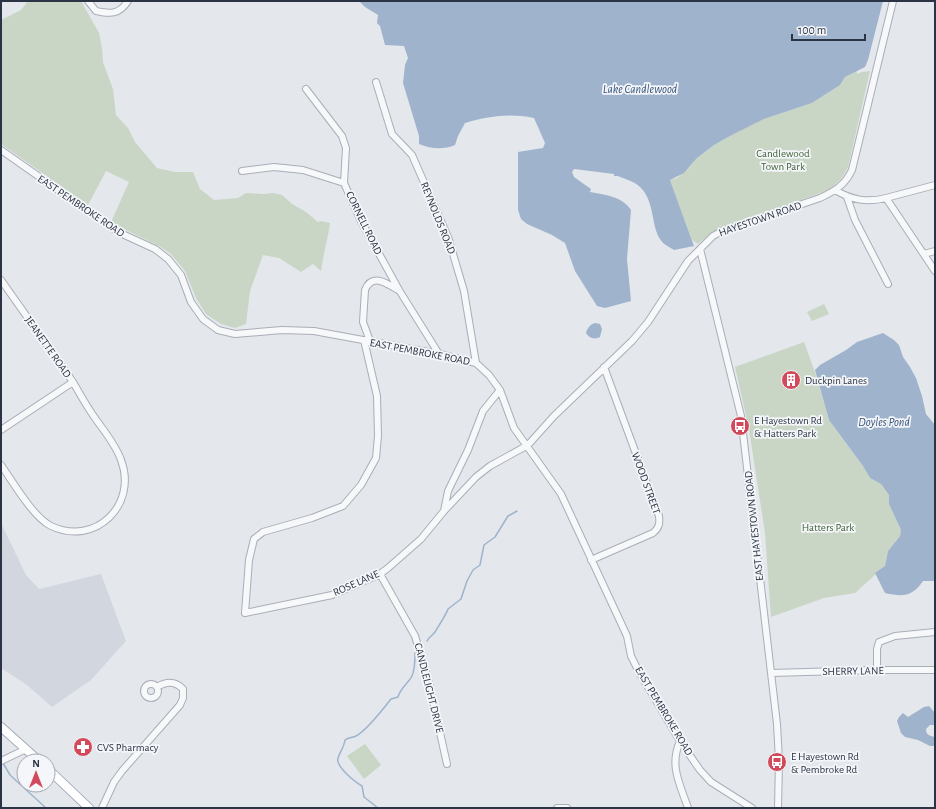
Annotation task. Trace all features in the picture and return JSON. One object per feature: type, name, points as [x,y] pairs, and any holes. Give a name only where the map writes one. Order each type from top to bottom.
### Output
[{"type":"main road","points":[[1,727],[30,753]]},
{"type":"main road","points":[[56,777],[89,808]]},
{"type":"street","points":[[88,1],[96,11],[108,13],[116,12],[124,7],[128,1]]},
{"type":"street","name":"HAYESTOWN ROAD","points":[[528,445],[553,418],[632,341],[648,322],[683,267],[714,236],[722,231],[820,198],[846,182],[852,170],[892,1]]},
{"type":"street","name":"REYNOLDS ROAD","points":[[376,82],[392,134],[412,155],[448,236],[464,291],[476,363]]},
{"type":"street","name":"CORNELL ROAD","points":[[306,89],[342,136],[346,148],[344,182],[361,221],[399,290],[439,354]]},
{"type":"street","name":"EAST PEMBROKE ROAD","points":[[1,150],[118,232],[155,249],[168,259],[181,275],[191,302],[203,319],[218,330],[235,334],[282,330],[314,331],[439,354],[476,363],[489,375],[500,390],[514,428],[528,445],[561,494],[627,636],[631,656],[680,741],[700,770],[711,782],[752,808]]},
{"type":"street","points":[[242,171],[274,167],[303,170],[344,182]]},
{"type":"street","points":[[835,190],[847,197],[860,201],[875,201],[935,185]]},
{"type":"street","points":[[847,197],[856,220],[888,284]]},
{"type":"street","points":[[886,198],[935,271]]},
{"type":"street","name":"EAST HAYESTOWN ROAD","points":[[700,249],[741,416],[779,752],[778,808]]},
{"type":"street","points":[[924,254],[935,251]]},
{"type":"street","name":"JEANETTE ROAD","points":[[1,280],[73,382],[1,430]]},
{"type":"street","points":[[367,341],[363,322],[365,290],[367,286],[372,282],[381,281],[399,290]]},
{"type":"street","name":"ROSE LANE","points":[[367,341],[377,396],[378,436],[376,458],[361,485],[343,506],[312,518],[263,532],[254,539],[249,560],[245,613],[332,595],[380,574],[421,539],[444,511],[476,477],[490,466],[528,445]]},
{"type":"street","name":"WOOD STREET","points":[[591,560],[653,532],[658,529],[660,523],[659,516],[604,368]]},
{"type":"street","points":[[1,465],[38,516],[51,526],[81,532],[98,526],[113,514],[123,496],[124,478],[121,460],[73,382]]},
{"type":"street","name":"ROSE LANE","points":[[444,511],[448,490],[468,450],[483,411],[500,390]]},
{"type":"street","name":"CANDLELIGHT DRIVE","points":[[380,574],[416,636],[428,679],[447,764]]},
{"type":"street","points":[[878,670],[877,649],[880,642],[895,636],[935,632]]},
{"type":"street","name":"SHERRY LANE","points":[[771,673],[935,670]]},
{"type":"street","points":[[102,808],[114,782],[180,705],[184,698],[183,689],[178,684],[171,682],[163,683],[157,687]]},
{"type":"street","points":[[680,741],[675,758],[675,768],[688,808]]},
{"type":"street","points":[[1,761],[26,749]]},
{"type":"street","points":[[557,808],[567,808]]},
{"type":"shaded area","points":[[1,523],[26,575],[39,589],[101,574],[126,641],[91,680],[52,707],[27,685],[1,668]]},
{"type":"green space","points":[[28,1],[81,1],[99,33],[103,62],[113,89],[116,115],[128,128],[135,142],[157,168],[175,172],[193,172],[200,189],[214,200],[238,198],[246,193],[273,193],[282,195],[292,204],[306,212],[318,222],[321,221],[330,223],[321,271],[313,264],[301,272],[279,258],[263,255],[250,291],[246,324],[235,328],[221,324],[206,314],[196,298],[185,271],[170,253],[111,222],[129,182],[106,171],[88,205],[1,144],[1,20],[21,10]]},
{"type":"green space","name":"Candlewood Town Park","points":[[857,71],[857,74],[870,71],[848,167],[838,182],[829,190],[733,224],[710,234],[698,244],[692,240],[670,180],[677,178],[689,168],[697,158],[714,145],[764,119],[812,103],[840,85],[845,77]]},
{"type":"green space","points":[[824,304],[829,314],[812,321],[807,312]]},
{"type":"green space","name":"Hatters Park","points":[[804,342],[816,375],[829,420],[863,466],[870,478],[881,484],[889,495],[889,504],[901,530],[900,536],[888,551],[885,566],[855,593],[824,598],[771,617],[765,533],[749,429],[735,367]]},
{"type":"green space","points":[[365,744],[381,765],[364,779],[347,756]]},
{"type":"water","name":"Lake Candlewood","points":[[359,1],[883,1],[865,67],[845,77],[840,85],[812,103],[764,119],[714,145],[697,158],[684,173],[670,180],[694,246],[674,250],[660,239],[655,227],[651,206],[645,193],[640,187],[630,181],[614,176],[614,174],[574,169],[572,172],[574,177],[591,189],[590,192],[607,195],[618,199],[627,205],[631,210],[627,259],[631,301],[605,308],[597,306],[575,271],[565,243],[552,235],[527,224],[521,219],[518,210],[518,152],[543,148],[545,143],[534,118],[525,116],[499,116],[465,123],[455,145],[446,148],[437,148],[419,144],[419,136],[403,83],[405,65],[408,58],[404,46],[385,45],[380,26],[377,23],[378,15],[365,7]]},
{"type":"water","points":[[595,323],[600,324],[602,329],[600,337],[598,338],[590,337],[586,333],[589,326]]},
{"type":"water","name":"Doyles Pond","points":[[883,333],[899,345],[903,357],[916,378],[926,414],[935,425],[935,581],[923,581],[911,593],[902,595],[885,593],[875,573],[885,566],[888,551],[900,536],[901,530],[889,504],[889,495],[881,484],[870,478],[863,466],[829,420],[815,370],[820,365],[857,342]]},
{"type":"water","points":[[929,706],[935,713],[935,725],[930,725],[926,731],[929,735],[935,737],[935,746],[930,746],[918,740],[905,737],[901,733],[897,721],[903,713],[908,717],[924,707]]},
{"type":"waterway","points":[[427,641],[435,632],[448,609],[461,599],[467,581],[473,570],[480,565],[484,545],[495,537],[508,516],[517,511]]},
{"type":"waterway","points":[[378,808],[364,797],[362,786],[342,769],[338,758],[345,740],[356,736],[365,729],[391,699],[398,697],[412,676],[415,653]]},
{"type":"waterway","points":[[3,763],[10,775],[46,808]]},
{"type":"place","name":"Duckpin Lanes","points":[[791,380]]},
{"type":"place","name":"E Hayestown Rd & Hatters Park","points":[[740,426]]},
{"type":"place","name":"CVS Pharmacy","points":[[83,747]]},
{"type":"place","name":"E Hayestown Rd & Pembroke Rd","points":[[777,762]]}]
